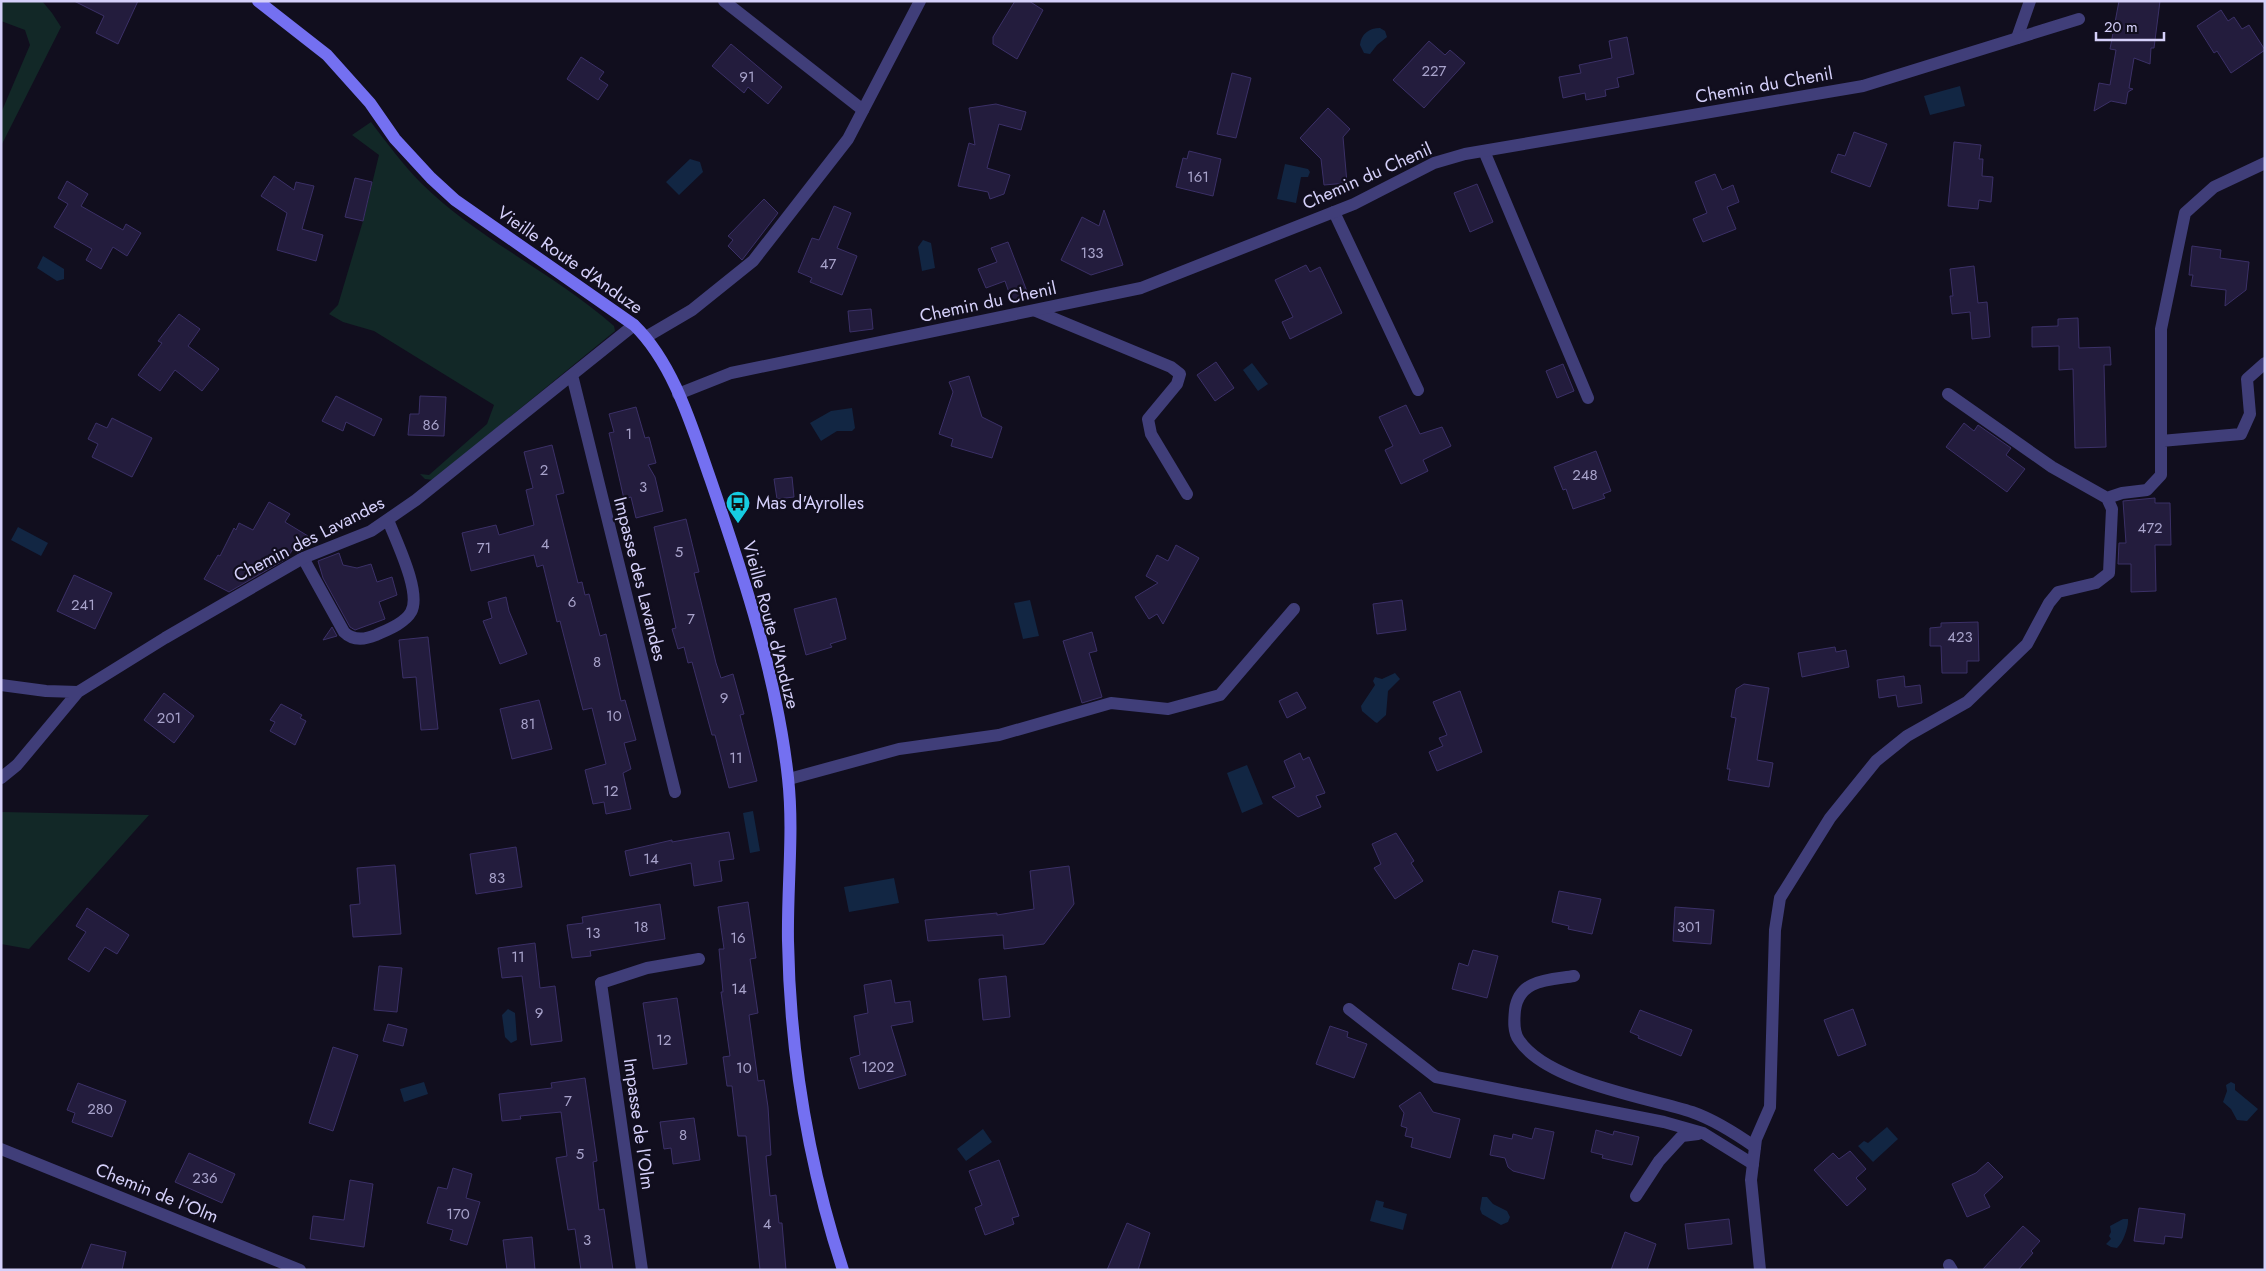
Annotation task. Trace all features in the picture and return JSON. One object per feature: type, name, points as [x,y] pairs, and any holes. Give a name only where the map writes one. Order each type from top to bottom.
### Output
[{"type":"street","name":"Vieille Route d'Anduze","points":[[258,1],[327,55],[370,103],[395,139],[431,178],[455,200],[634,325],[646,337],[678,394],[717,498],[745,587],[771,683],[788,780],[788,941],[797,1070],[804,1120],[815,1172],[843,1270]]},
{"type":"street","points":[[724,1],[863,110]]},
{"type":"street","points":[[646,337],[692,310],[753,261],[848,138],[920,1]]},
{"type":"street","points":[[2017,38],[2030,1]]},
{"type":"street","name":"Chemin du Chenil","points":[[678,394],[731,373],[1141,288],[1334,212],[1434,163],[1464,154],[1863,86],[2079,19]]},
{"type":"street","points":[[1484,151],[1588,398]]},
{"type":"street","points":[[2107,498],[2147,490],[2161,476],[2161,329],[2185,213],[2214,187],[2265,163]]},
{"type":"street","points":[[1334,212],[1418,390]]},
{"type":"street","points":[[1036,311],[1171,366],[1180,374],[1177,384],[1148,418],[1151,434],[1187,494]]},
{"type":"street","name":"Chemin des Lavandes","points":[[1,778],[16,765],[78,692],[165,638],[303,558],[371,531],[388,520],[416,500],[634,325]]},
{"type":"street","points":[[2161,441],[2241,434],[2250,414],[2247,379],[2265,363]]},
{"type":"street","name":"Impasse des Lavandes","points":[[572,375],[675,792]]},
{"type":"street","points":[[1760,1270],[1751,1180],[1756,1139],[1770,1107],[1775,930],[1780,898],[1830,818],[1876,761],[1907,736],[1967,702],[2027,644],[2049,604],[2058,592],[2096,583],[2109,573],[2112,509],[2107,498],[2052,467],[1948,394]]},
{"type":"street","points":[[303,558],[344,632],[355,639],[371,637],[405,620],[414,604],[414,589],[388,520]]},
{"type":"street","points":[[788,780],[899,749],[998,735],[1111,703],[1168,708],[1220,695],[1294,609]]},
{"type":"street","points":[[1,685],[38,690],[78,692]]},
{"type":"street","name":"Impasse de l'Olm","points":[[642,1270],[601,982],[647,968],[699,959]]},
{"type":"street","points":[[1574,976],[1531,984],[1521,991],[1516,1006],[1514,1022],[1518,1039],[1533,1056],[1554,1069],[1586,1082],[1693,1112],[1718,1122],[1755,1147]]},
{"type":"street","points":[[1349,1009],[1436,1076],[1664,1122],[1703,1133],[1753,1164]]},
{"type":"street","points":[[1636,1196],[1660,1161],[1682,1136],[1703,1133]]},
{"type":"street","name":"Chemin de l'Olm","points":[[1,1149],[300,1270]]},
{"type":"green space","points":[[1,1],[42,1],[61,27],[1,146],[1,113],[30,45],[25,30],[1,21]]},
{"type":"green space","points":[[371,122],[408,169],[444,204],[492,240],[567,289],[614,326],[615,331],[433,480],[425,479],[420,474],[429,475],[487,424],[494,405],[374,331],[343,322],[329,314],[338,305],[363,221],[379,155],[352,135]]},
{"type":"green space","points":[[1,812],[149,815],[29,949],[1,944]]},
{"type":"water","points":[[1380,28],[1385,31],[1387,37],[1370,54],[1364,53],[1360,45],[1362,38],[1369,30]]},
{"type":"water","points":[[1960,86],[1965,106],[1930,115],[1924,96]]},
{"type":"water","points":[[690,159],[700,162],[703,172],[679,195],[666,182]]},
{"type":"water","points":[[1285,164],[1308,169],[1310,172],[1308,177],[1301,177],[1296,203],[1277,199]]},
{"type":"water","points":[[923,240],[931,243],[935,268],[922,271],[918,247]]},
{"type":"water","points":[[43,256],[64,269],[64,279],[57,281],[37,268]]},
{"type":"water","points":[[1252,363],[1268,384],[1258,391],[1243,370]]},
{"type":"water","points":[[852,408],[855,428],[852,431],[837,431],[821,441],[810,423],[831,411]]},
{"type":"water","points":[[18,527],[48,543],[41,556],[11,540]]},
{"type":"water","points":[[1030,600],[1039,636],[1023,639],[1014,603]]},
{"type":"water","points":[[1395,673],[1400,679],[1388,691],[1386,715],[1377,723],[1362,711],[1361,706],[1375,685],[1373,681],[1375,677],[1382,679]]},
{"type":"water","points":[[1247,765],[1263,804],[1242,813],[1227,773]]},
{"type":"water","points":[[753,811],[760,851],[750,853],[743,813]]},
{"type":"water","points":[[894,878],[899,903],[849,912],[844,887]]},
{"type":"water","points":[[508,1009],[515,1013],[517,1040],[511,1043],[505,1037],[502,1015]]},
{"type":"water","points":[[424,1082],[428,1094],[404,1102],[400,1089]]},
{"type":"water","points":[[2231,1082],[2235,1084],[2235,1090],[2258,1109],[2247,1121],[2237,1120],[2231,1109],[2223,1102],[2227,1091],[2226,1085]]},
{"type":"water","points":[[1887,1127],[1898,1139],[1873,1162],[1858,1146],[1864,1141],[1868,1143]]},
{"type":"water","points":[[983,1129],[992,1142],[966,1161],[957,1149]]},
{"type":"water","points":[[1482,1197],[1487,1197],[1493,1204],[1507,1211],[1510,1217],[1508,1222],[1501,1225],[1482,1214],[1480,1209]]},
{"type":"water","points":[[1376,1200],[1384,1202],[1383,1207],[1407,1214],[1403,1230],[1370,1221]]},
{"type":"water","points":[[2123,1219],[2128,1219],[2127,1230],[2119,1246],[2117,1248],[2111,1247],[2106,1244],[2111,1239],[2109,1236],[2111,1232],[2110,1226]]},
{"type":"building","points":[[74,1],[138,1],[118,44],[96,33],[104,16]]},
{"type":"building","points":[[1015,1],[1029,1],[1043,10],[1017,59],[993,44],[993,37]]},
{"type":"building","points":[[2119,1],[2160,1],[2154,48],[2151,48],[2150,64],[2134,58],[2129,88],[2133,89],[2128,92],[2126,104],[2111,101],[2094,111],[2099,83],[2110,85],[2116,50],[2110,49]]},
{"type":"building","points":[[2221,10],[2228,21],[2234,17],[2242,29],[2249,25],[2265,50],[2231,73],[2217,51],[2214,53],[2197,26]]},
{"type":"building","points":[[1627,37],[1634,74],[1617,78],[1619,87],[1605,90],[1606,96],[1586,100],[1585,93],[1563,98],[1559,77],[1581,73],[1579,65],[1612,58],[1609,41]]},
{"type":"building","points":[[1429,41],[1445,55],[1450,50],[1465,63],[1424,108],[1393,80]]},
{"type":"building","points":[[731,44],[782,87],[768,104],[748,87],[744,93],[712,66]]},
{"type":"building","points":[[581,57],[604,72],[599,79],[608,85],[598,100],[567,79]]},
{"type":"building","points":[[1232,73],[1251,78],[1236,138],[1217,134]]},
{"type":"building","points":[[996,104],[1026,112],[1021,130],[999,124],[987,168],[1010,175],[1004,194],[990,199],[988,192],[958,186],[969,143],[975,145],[969,108]]},
{"type":"building","points":[[1328,108],[1350,129],[1343,137],[1347,183],[1324,185],[1321,159],[1300,138]]},
{"type":"building","points":[[1854,132],[1887,144],[1870,187],[1831,172],[1838,154],[1845,156]]},
{"type":"building","points":[[1954,142],[1981,145],[1979,159],[1983,159],[1982,176],[1993,177],[1991,202],[1979,200],[1978,209],[1948,206]]},
{"type":"building","points":[[1189,151],[1221,159],[1213,196],[1176,187],[1183,158],[1187,159]]},
{"type":"building","points":[[1715,174],[1722,190],[1733,185],[1739,202],[1727,207],[1736,229],[1703,242],[1693,219],[1707,213],[1695,182]]},
{"type":"building","points":[[274,176],[294,190],[296,182],[314,186],[302,229],[323,235],[316,261],[277,250],[287,213],[261,196]]},
{"type":"building","points":[[355,178],[372,182],[363,221],[345,217]]},
{"type":"building","points":[[67,181],[88,194],[81,206],[123,230],[126,224],[141,233],[127,256],[113,247],[101,269],[86,260],[92,249],[54,227],[68,204],[58,198]]},
{"type":"building","points":[[1477,184],[1493,222],[1470,232],[1454,193]]},
{"type":"building","points":[[764,199],[778,213],[742,260],[728,246],[733,240],[728,236]]},
{"type":"building","points":[[834,206],[851,213],[837,248],[857,256],[842,295],[810,282],[812,278],[798,272],[812,238],[819,240]]},
{"type":"building","points":[[1104,210],[1123,265],[1091,275],[1061,260],[1082,217],[1099,226]]},
{"type":"building","points":[[1008,242],[1028,294],[1012,301],[1005,281],[986,288],[978,269],[997,262],[991,248]]},
{"type":"building","points":[[2192,246],[2221,250],[2220,258],[2249,262],[2246,290],[2225,306],[2226,290],[2191,286],[2193,275],[2189,275]]},
{"type":"building","points":[[1306,265],[1310,272],[1320,267],[1342,313],[1290,339],[1282,322],[1293,317],[1275,280]]},
{"type":"building","points":[[1974,266],[1978,303],[1987,302],[1990,337],[1972,339],[1970,312],[1952,314],[1950,296],[1953,296],[1950,269]]},
{"type":"building","points":[[871,309],[873,329],[850,332],[848,311]]},
{"type":"building","points":[[179,314],[200,329],[188,346],[219,369],[202,391],[175,370],[160,391],[138,375],[162,343],[158,341]]},
{"type":"building","points":[[2078,318],[2079,348],[2110,347],[2111,365],[2104,365],[2106,447],[2075,448],[2073,369],[2059,370],[2059,346],[2032,347],[2032,327],[2058,326],[2058,319]]},
{"type":"building","points":[[1216,362],[1234,388],[1215,401],[1197,375]]},
{"type":"building","points":[[1563,364],[1574,391],[1557,398],[1546,371]]},
{"type":"building","points":[[969,376],[982,417],[1002,427],[992,458],[951,446],[953,439],[939,434],[953,392],[949,382]]},
{"type":"building","points":[[336,396],[382,419],[374,436],[346,422],[343,431],[322,421]]},
{"type":"building","points":[[420,396],[446,397],[444,436],[408,435],[410,414],[419,414]]},
{"type":"building","points":[[1406,405],[1420,434],[1442,427],[1451,446],[1423,460],[1428,471],[1401,484],[1385,450],[1393,446],[1379,417]]},
{"type":"building","points":[[636,407],[645,438],[649,437],[656,463],[648,465],[655,477],[663,511],[636,518],[631,497],[624,499],[609,433],[614,432],[609,414]]},
{"type":"building","points":[[112,418],[152,438],[132,477],[92,457],[98,444],[88,439],[96,423],[107,428]]},
{"type":"building","points":[[1964,423],[1974,431],[1978,425],[2011,448],[2006,455],[2025,469],[2007,492],[1946,447]]},
{"type":"building","points":[[552,445],[564,493],[556,495],[578,583],[582,582],[585,595],[589,594],[600,636],[606,634],[621,701],[625,700],[636,740],[624,743],[631,769],[623,773],[631,809],[606,814],[604,802],[593,804],[585,770],[606,764],[592,708],[583,710],[560,621],[557,622],[543,565],[537,567],[534,555],[471,571],[462,533],[496,525],[499,535],[534,525],[526,490],[533,488],[524,452]]},
{"type":"building","points":[[1596,451],[1611,491],[1603,494],[1605,498],[1573,509],[1566,489],[1563,490],[1554,467]]},
{"type":"building","points":[[792,477],[794,497],[777,499],[774,479]]},
{"type":"building","points":[[2155,498],[2155,503],[2170,503],[2171,545],[2155,545],[2156,591],[2131,592],[2131,564],[2118,564],[2119,543],[2126,543],[2123,501]]},
{"type":"building","points":[[269,502],[290,514],[285,522],[308,536],[300,551],[292,550],[288,558],[229,592],[204,579],[218,555],[220,556],[234,528],[236,530],[239,523],[253,530]]},
{"type":"building","points":[[686,519],[699,572],[694,573],[716,663],[721,678],[733,674],[744,714],[740,715],[757,781],[729,788],[715,735],[712,735],[692,662],[688,663],[684,647],[678,649],[672,629],[676,628],[654,527]]},
{"type":"building","points":[[1176,545],[1199,558],[1163,624],[1157,614],[1149,619],[1135,597],[1158,583],[1146,576],[1157,555],[1168,561]]},
{"type":"building","points":[[339,553],[343,565],[357,568],[371,564],[377,582],[392,577],[397,595],[379,602],[385,619],[355,630],[350,627],[323,578],[318,561]]},
{"type":"building","points":[[74,575],[112,593],[95,629],[57,611]]},
{"type":"building","points":[[506,597],[509,611],[527,654],[500,664],[483,621],[492,618],[488,602]]},
{"type":"building","points":[[836,598],[846,639],[830,644],[832,647],[806,655],[794,609]]},
{"type":"building","points":[[1402,600],[1406,630],[1377,634],[1373,604]]},
{"type":"building","points":[[1978,622],[1979,661],[1967,661],[1967,673],[1942,673],[1941,646],[1930,646],[1930,628],[1941,627],[1941,623]]},
{"type":"building","points":[[332,627],[337,636],[323,640]]},
{"type":"building","points":[[1092,632],[1097,651],[1089,653],[1102,697],[1082,703],[1063,641]]},
{"type":"building","points":[[428,637],[438,729],[421,730],[416,677],[403,678],[399,640]]},
{"type":"building","points":[[1835,647],[1836,652],[1846,650],[1849,667],[1802,677],[1798,653]]},
{"type":"building","points":[[1904,676],[1905,687],[1920,685],[1922,703],[1898,707],[1896,695],[1879,698],[1877,680]]},
{"type":"building","points":[[1744,684],[1769,688],[1757,760],[1773,763],[1769,787],[1728,780],[1730,769],[1727,769],[1736,718],[1731,717],[1736,689]]},
{"type":"building","points":[[1460,691],[1482,752],[1437,771],[1429,752],[1443,746],[1439,738],[1447,735],[1433,702]]},
{"type":"building","points":[[1297,692],[1306,708],[1287,718],[1279,701]]},
{"type":"building","points":[[164,693],[194,716],[174,743],[144,720]]},
{"type":"building","points":[[539,700],[552,749],[512,759],[500,709]]},
{"type":"building","points":[[281,704],[302,715],[300,718],[306,721],[295,745],[270,731],[275,722],[270,720]]},
{"type":"building","points":[[1300,753],[1303,760],[1309,757],[1325,793],[1316,796],[1321,807],[1298,817],[1272,797],[1295,787],[1284,761]]},
{"type":"building","points":[[729,832],[734,859],[719,861],[722,881],[694,886],[691,863],[630,876],[625,851],[672,840],[672,842]]},
{"type":"building","points":[[1396,833],[1414,861],[1411,863],[1423,881],[1395,899],[1374,868],[1381,864],[1372,844]]},
{"type":"building","points":[[516,847],[522,887],[476,894],[470,854]]},
{"type":"building","points":[[395,865],[401,934],[353,937],[350,905],[360,904],[357,868]]},
{"type":"building","points":[[1069,866],[1074,904],[1044,944],[1004,949],[1003,935],[928,941],[925,920],[997,913],[997,915],[1034,909],[1030,871]]},
{"type":"building","points":[[1559,891],[1601,899],[1592,934],[1568,929],[1569,926],[1552,922]]},
{"type":"building","points":[[748,902],[756,958],[750,959],[758,1013],[749,1015],[758,1081],[764,1080],[768,1107],[771,1155],[766,1156],[770,1196],[776,1195],[779,1223],[782,1223],[786,1270],[760,1270],[746,1136],[738,1136],[732,1086],[727,1086],[723,1057],[730,1056],[721,992],[723,992],[719,949],[724,949],[718,907]]},
{"type":"building","points":[[660,904],[665,939],[590,951],[591,956],[572,958],[567,925],[583,923],[582,917]]},
{"type":"building","points":[[1675,907],[1714,910],[1711,944],[1673,941]]},
{"type":"building","points":[[87,908],[129,935],[117,954],[105,947],[89,972],[68,959],[86,932],[76,926]]},
{"type":"building","points":[[535,943],[540,988],[555,986],[562,1041],[531,1045],[522,976],[502,978],[498,948]]},
{"type":"building","points":[[1473,950],[1498,956],[1487,998],[1452,989],[1459,963],[1468,966]]},
{"type":"building","points":[[379,966],[402,968],[397,1012],[374,1010]]},
{"type":"building","points":[[1006,976],[1010,1017],[983,1020],[979,979]]},
{"type":"building","points":[[891,980],[895,1003],[910,1001],[913,1022],[891,1026],[906,1075],[859,1089],[850,1058],[860,1055],[854,1016],[868,1013],[864,985]]},
{"type":"building","points":[[677,998],[687,1064],[653,1069],[643,1003]]},
{"type":"building","points":[[1853,1009],[1866,1045],[1838,1056],[1824,1020]]},
{"type":"building","points":[[1640,1010],[1692,1030],[1681,1056],[1638,1038],[1639,1036],[1630,1032]]},
{"type":"building","points":[[388,1024],[407,1029],[403,1046],[383,1041]]},
{"type":"building","points":[[1330,1026],[1348,1032],[1347,1037],[1367,1044],[1354,1078],[1316,1064]]},
{"type":"building","points":[[333,1047],[358,1055],[333,1131],[309,1123]]},
{"type":"building","points":[[585,1078],[597,1161],[593,1162],[599,1210],[604,1209],[613,1270],[581,1270],[575,1229],[568,1230],[556,1158],[567,1156],[561,1112],[520,1116],[521,1119],[502,1121],[499,1094],[552,1088],[551,1083]]},
{"type":"building","points":[[78,1083],[126,1101],[112,1137],[72,1122],[75,1113],[67,1110]]},
{"type":"building","points":[[1420,1092],[1433,1112],[1460,1119],[1450,1158],[1411,1147],[1413,1138],[1405,1136],[1407,1128],[1401,1126],[1404,1113],[1399,1106]]},
{"type":"building","points":[[694,1118],[700,1160],[673,1164],[671,1148],[664,1149],[660,1122]]},
{"type":"building","points":[[1535,1128],[1554,1132],[1544,1179],[1513,1171],[1508,1167],[1505,1158],[1490,1155],[1494,1135],[1512,1139],[1513,1134],[1532,1139]]},
{"type":"building","points":[[1596,1130],[1613,1135],[1614,1131],[1639,1137],[1632,1165],[1602,1158],[1603,1155],[1591,1152]]},
{"type":"building","points":[[1850,1151],[1866,1169],[1856,1178],[1866,1189],[1847,1206],[1814,1170],[1833,1153],[1839,1159]]},
{"type":"building","points":[[189,1153],[235,1174],[222,1203],[175,1182]]},
{"type":"building","points":[[999,1160],[1019,1216],[1012,1218],[1014,1224],[985,1235],[975,1208],[982,1205],[969,1171]]},
{"type":"building","points":[[1988,1162],[2003,1177],[1984,1195],[1990,1207],[1967,1217],[1952,1184],[1976,1173]]},
{"type":"building","points":[[453,1168],[472,1174],[466,1198],[480,1202],[467,1245],[450,1240],[453,1230],[427,1223],[438,1187],[447,1189]]},
{"type":"building","points":[[350,1180],[373,1184],[364,1247],[310,1239],[313,1216],[344,1220]]},
{"type":"building","points":[[2139,1208],[2185,1214],[2182,1238],[2165,1236],[2164,1244],[2134,1241]]},
{"type":"building","points":[[1729,1219],[1732,1244],[1688,1249],[1685,1224]]},
{"type":"building","points":[[1127,1223],[1150,1233],[1138,1270],[1107,1270]]},
{"type":"building","points":[[2023,1226],[2040,1241],[2031,1251],[2033,1253],[2018,1270],[1982,1270]]},
{"type":"building","points":[[1625,1232],[1656,1244],[1647,1270],[1611,1270]]},
{"type":"building","points":[[532,1237],[535,1270],[507,1270],[503,1240]]},
{"type":"building","points":[[91,1244],[126,1252],[122,1270],[81,1270]]},
{"type":"place","name":"Mas d'Ayrolles","points":[[738,524]]}]
